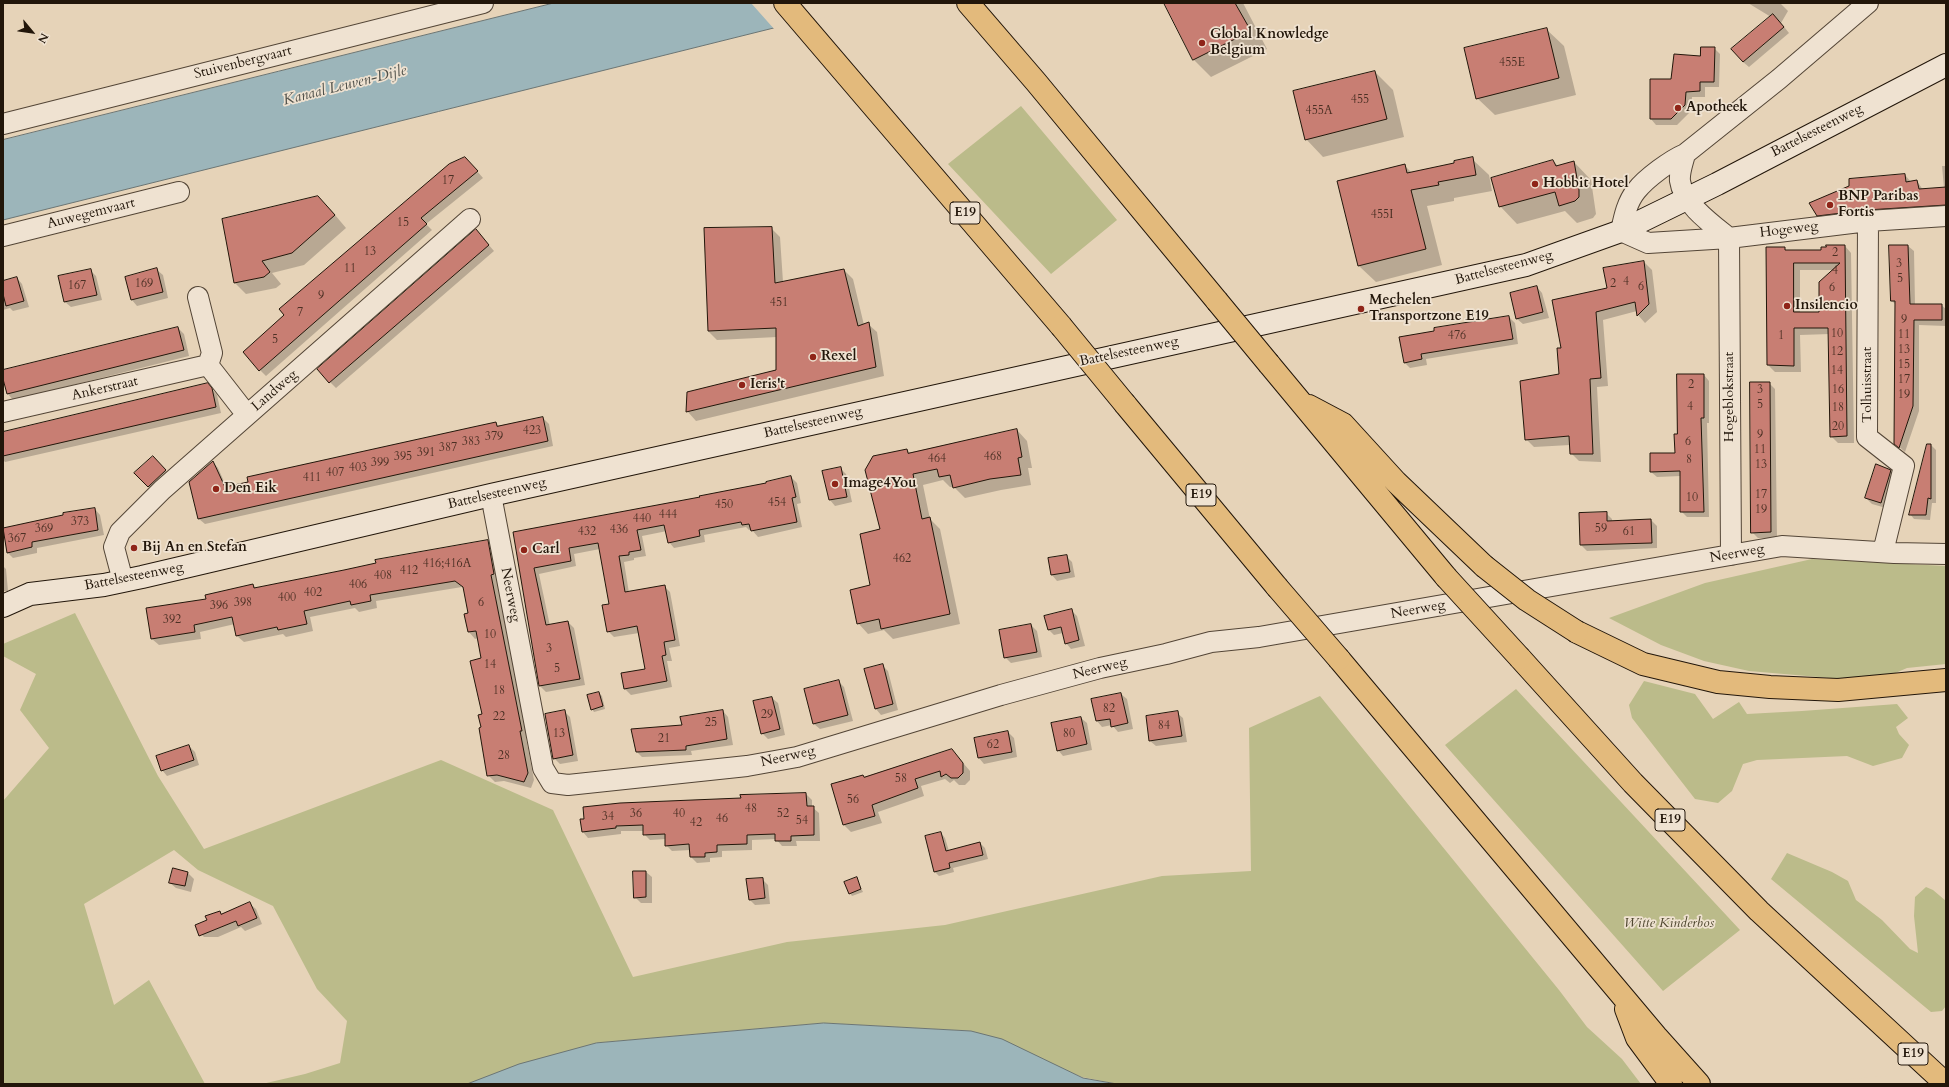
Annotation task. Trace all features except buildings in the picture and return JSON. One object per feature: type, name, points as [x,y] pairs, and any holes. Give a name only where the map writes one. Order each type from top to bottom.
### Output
[{"type":"highway","name":"E19","points":[[785,3],[1061,326],[1277,587],[1339,658],[1620,992],[1646,1037]]},
{"type":"highway","name":"E19","points":[[968,3],[1036,82],[1446,577],[1633,783],[1759,911],[1879,1024],[1946,1084]]},
{"type":"highway","points":[[1298,400],[1343,424],[1396,482],[1484,566],[1527,600],[1577,632],[1643,664],[1718,682],[1770,688],[1838,690],[1946,680]]},
{"type":"highway","points":[[1646,1037],[1671,1084]]},
{"type":"highway","points":[[1646,1037],[1699,1084]]},
{"type":"main road","name":"Battelsesteenweg","points":[[3,606],[30,594],[123,581],[491,495],[1526,265],[1621,231],[1688,198],[1946,64]]},
{"type":"street","name":"Stuivenbergvaart","points":[[3,124],[483,3]]},
{"type":"street","points":[[1621,231],[1624,213],[1636,191],[1672,160],[1685,154],[1779,79],[1868,3]]},
{"type":"street","points":[[1685,154],[1680,172],[1680,183],[1688,198],[1707,221],[1729,238]]},
{"type":"street","name":"Auwegemvaart","points":[[3,236],[179,192]]},
{"type":"street","name":"Hogeweg","points":[[1621,231],[1648,243],[1729,238],[1868,221],[1946,216]]},
{"type":"street","name":"Landweg","points":[[123,581],[114,547],[120,532],[162,490],[470,219]]},
{"type":"street","name":"Tolhuisstraat","points":[[1868,221],[1867,437],[1904,466],[1902,481],[1883,552]]},
{"type":"street","name":"Hogeblokstraat","points":[[1729,238],[1731,555]]},
{"type":"street","points":[[198,297],[212,353],[208,365],[247,415]]},
{"type":"street","name":"Ankerstraat","points":[[3,412],[208,365]]},
{"type":"street","name":"Neerweg","points":[[491,495],[542,768],[552,783],[568,785],[747,766],[797,757],[1001,695],[1100,668],[1166,654],[1211,642],[1260,637],[1782,546],[1946,554]]},
{"type":"green space","points":[[1021,106],[1117,220],[1051,274],[948,164]]},
{"type":"green space","points":[[1812,559],[1946,566],[1946,664],[1907,668],[1884,678],[1842,679],[1749,671],[1704,661],[1661,645],[1609,618],[1705,583]]},
{"type":"green space","points":[[75,613],[158,776],[204,849],[441,760],[553,810],[633,977],[787,942],[945,925],[1162,876],[1251,871],[1249,728],[1320,696],[1559,990],[1587,1027],[1622,1059],[1641,1084],[1117,1084],[1082,1077],[971,1031],[824,1023],[596,1043],[467,1084],[262,1084],[305,1074],[340,1063],[347,1021],[317,989],[273,906],[198,870],[174,850],[84,904],[114,1005],[149,980],[205,1084],[3,1084],[3,801],[49,748],[20,710],[36,674],[3,656],[3,644]]},
{"type":"green space","points":[[1644,681],[1695,694],[1713,719],[1739,702],[1747,714],[1897,704],[1908,718],[1896,727],[1899,734],[1909,745],[1902,758],[1873,766],[1847,756],[1757,760],[1743,764],[1732,791],[1718,803],[1695,799],[1632,718],[1629,705]]},
{"type":"green space","name":"Witte Kinderbos","points":[[1516,689],[1740,930],[1663,991],[1445,745]]},
{"type":"green space","points":[[1787,853],[1832,872],[1848,881],[1856,900],[1882,920],[1910,949],[1918,953],[1914,916],[1915,897],[1926,887],[1933,890],[1946,901],[1946,1006],[1942,1011],[1931,1012],[1771,879]]},
{"type":"water","name":"Kanaal Leuven-Dijle","points":[[554,3],[874,3],[3,220],[3,140]]},
{"type":"water","points":[[824,1023],[971,1031],[1002,1039],[1083,1078],[1117,1084],[467,1084],[519,1064],[596,1043]]},
{"type":"pier","points":[[751,3],[876,3],[875,5],[775,30]]},
{"type":"pier","points":[[1946,1072],[1946,1084],[1907,1084],[1898,1076]]},
{"type":"pier","points":[[1886,1076],[1894,1084],[1831,1084],[1827,1081]]},
{"type":"place","name":"Global Knowledge Belgium","points":[[1202,43]]},
{"type":"place","name":"Apotheek","points":[[1678,108]]},
{"type":"place","name":"Hobbit Hotel","points":[[1535,184]]},
{"type":"place","name":"BNP Paribas Fortis","points":[[1830,205]]},
{"type":"place","name":"Insilencio","points":[[1787,306]]},
{"type":"place","name":"Mechelen Transportzone E19","points":[[1361,309]]},
{"type":"place","name":"Rexel","points":[[813,357]]},
{"type":"place","name":"Ieris't","points":[[742,385]]},
{"type":"place","name":"Image4You","points":[[835,484]]},
{"type":"place","name":"Den Eik","points":[[216,489]]},
{"type":"place","name":"Bij An en Stefan","points":[[134,548]]},
{"type":"place","name":"Carl","points":[[524,550]]}]
